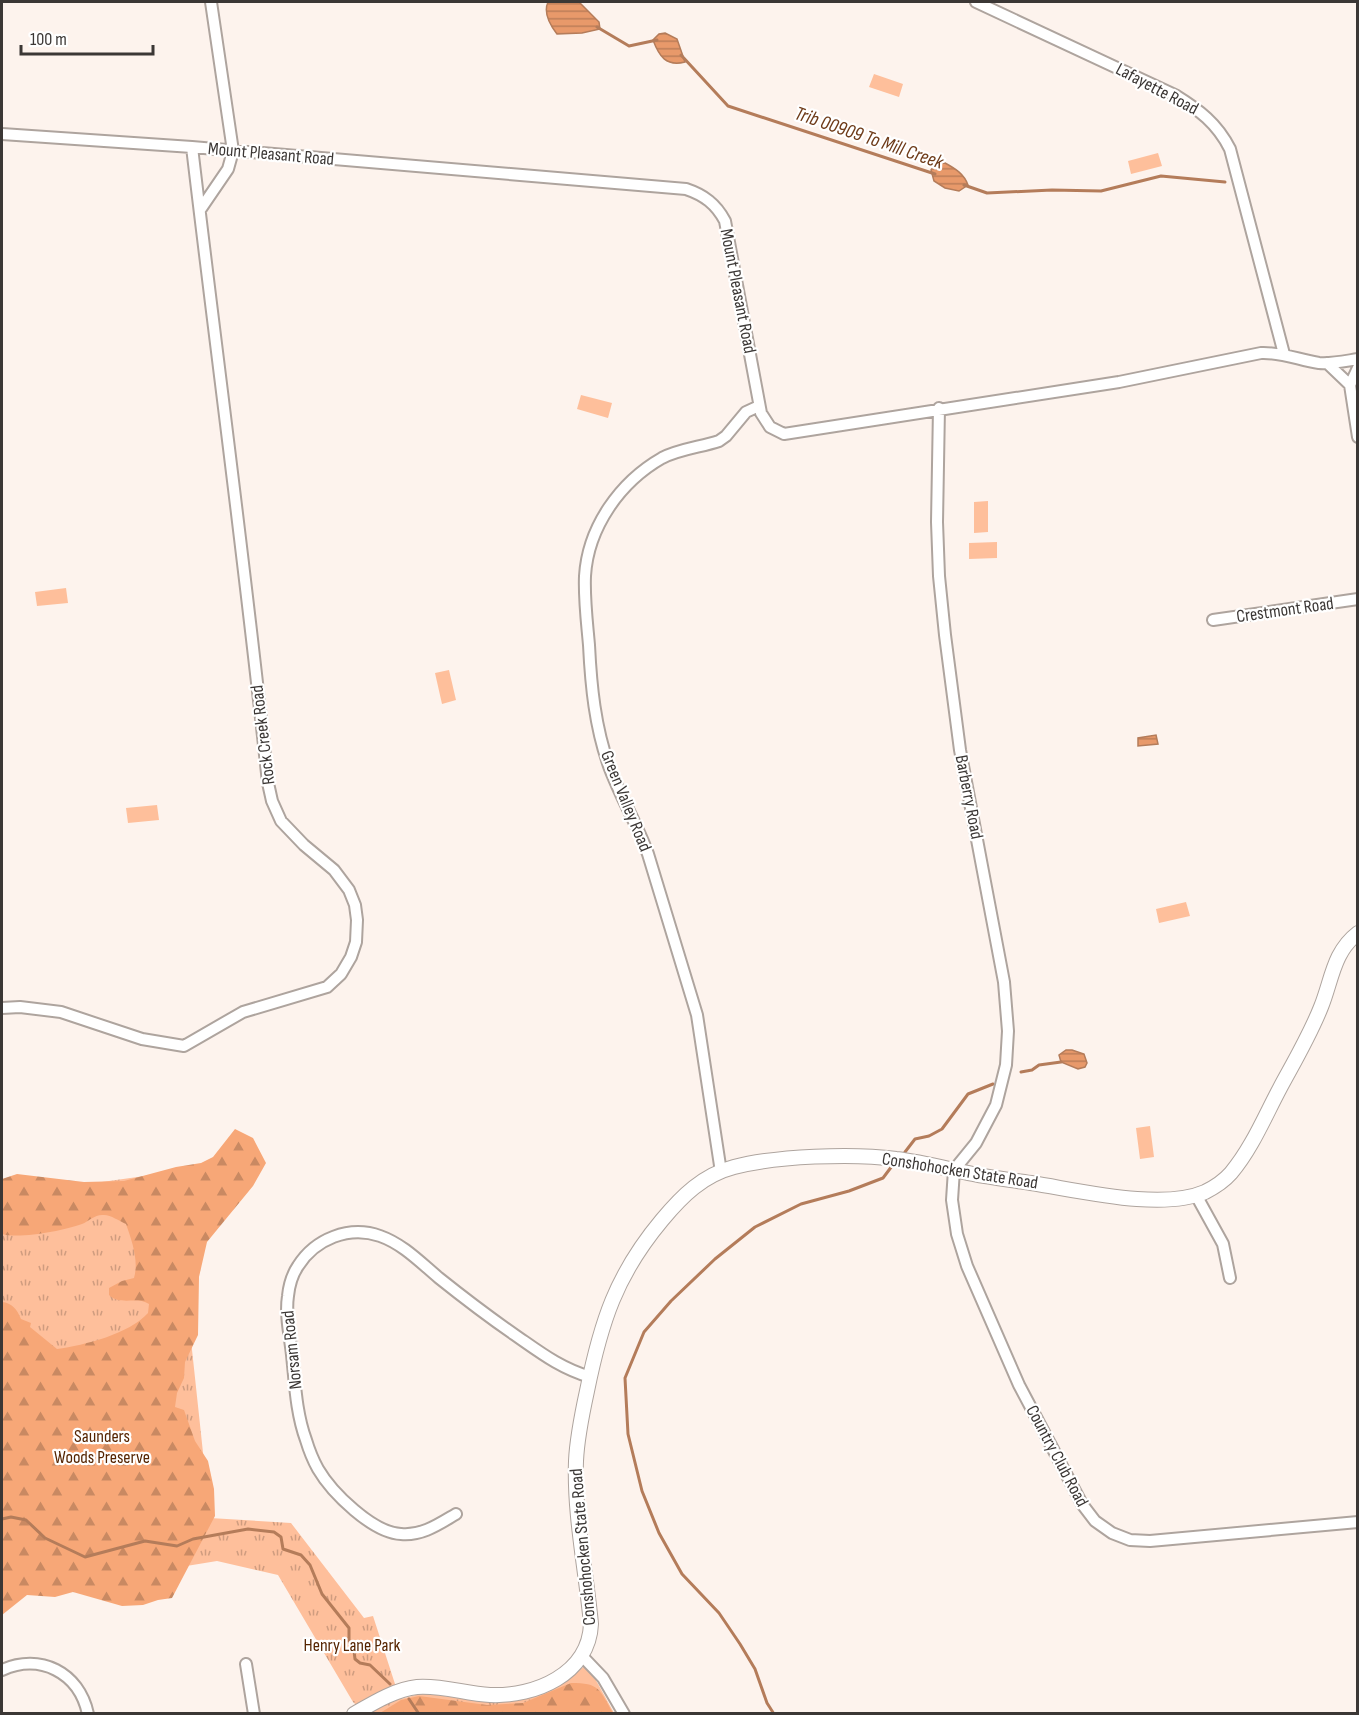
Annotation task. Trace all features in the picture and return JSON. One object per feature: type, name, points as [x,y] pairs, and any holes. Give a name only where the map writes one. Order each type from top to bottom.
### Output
[{"type":"main road","name":"Conshohocken State Road","points":[[582,1656],[590,1640],[591,1624],[577,1494],[576,1459],[596,1348],[611,1301],[641,1246],[688,1191],[721,1172],[739,1166],[776,1161],[860,1157],[897,1159],[1143,1199],[1176,1200],[1196,1195],[1213,1188],[1227,1177],[1246,1151],[1319,1014],[1337,957],[1344,945],[1358,933]]},
{"type":"main road","points":[[354,1713],[400,1691],[415,1687],[483,1694],[519,1693],[555,1679],[582,1656]]},
{"type":"street","points":[[200,210],[228,170],[233,151],[211,2]]},
{"type":"street","name":"Lafayette Road","points":[[976,2],[1175,95],[1201,111],[1213,122],[1230,149],[1284,354]]},
{"type":"street","name":"Mount Pleasant Road","points":[[2,134],[192,147],[686,189],[699,193],[719,211],[728,233],[761,414],[770,427],[784,434],[939,408],[1119,382],[1261,353],[1284,354],[1308,361],[1327,363],[1358,359]]},
{"type":"street","name":"Rock Creek Road","points":[[2,1008],[62,1012],[142,1039],[184,1046],[243,1012],[327,987],[341,974],[351,957],[356,942],[357,920],[355,904],[350,891],[334,870],[303,845],[281,821],[267,783],[251,617],[233,490],[192,147]]},
{"type":"street","points":[[1327,363],[1350,385]]},
{"type":"street","points":[[1358,368],[1350,385],[1358,437]]},
{"type":"street","name":"Green Valley Road","points":[[721,1172],[696,1015],[648,854],[639,830],[615,782],[597,723],[591,680],[585,575],[591,545],[605,513],[615,498],[643,470],[664,457],[719,441],[746,412],[759,406]]},
{"type":"street","name":"Barberry Road","points":[[939,408],[937,522],[939,576],[945,635],[960,750],[1004,982],[1008,1031],[1006,1065],[996,1105],[976,1143],[954,1170]]},
{"type":"street","name":"Crestmont Road","points":[[1213,620],[1358,599]]},
{"type":"street","name":"Country Club Road","points":[[954,1170],[952,1184],[954,1218],[967,1266],[1019,1384],[1082,1504],[1103,1528],[1130,1540],[1150,1541],[1358,1521]]},
{"type":"street","points":[[1196,1195],[1223,1245],[1230,1278]]},
{"type":"street","name":"Norsam Road","points":[[456,1514],[423,1532],[391,1533],[367,1522],[331,1487],[319,1471],[304,1434],[299,1412],[287,1310],[289,1286],[305,1256],[323,1241],[346,1233],[359,1232],[382,1237],[404,1249],[475,1306],[558,1365],[590,1377]]},
{"type":"street","points":[[582,1656],[597,1670],[624,1713]]},
{"type":"street","points":[[2,1670],[28,1663],[54,1669],[62,1673],[75,1687],[85,1702],[88,1713]]},
{"type":"street","points":[[246,1664],[254,1713]]},
{"type":"green space","points":[[874,74],[903,84],[899,97],[869,87]]},
{"type":"green space","points":[[1158,153],[1162,166],[1131,174],[1128,161]]},
{"type":"green space","points":[[581,395],[612,403],[608,418],[577,409]]},
{"type":"green space","points":[[988,501],[988,532],[974,533],[974,502]]},
{"type":"green space","points":[[997,542],[997,558],[969,559],[969,543]]},
{"type":"green space","points":[[66,588],[68,603],[37,606],[35,592]]},
{"type":"green space","points":[[449,670],[456,700],[442,704],[435,673]]},
{"type":"green space","points":[[157,805],[159,820],[128,823],[126,808]]},
{"type":"green space","points":[[1186,902],[1190,916],[1159,923],[1156,909]]},
{"type":"green space","points":[[1150,1126],[1154,1157],[1140,1159],[1136,1128]]},
{"type":"green space","name":"Saunders Woods Preserve","points":[[235,1129],[253,1138],[266,1163],[253,1186],[207,1242],[199,1277],[198,1335],[185,1362],[184,1378],[177,1393],[175,1407],[184,1410],[195,1441],[208,1461],[214,1489],[215,1516],[172,1598],[143,1605],[122,1606],[73,1592],[55,1597],[27,1595],[2,1615],[2,1302],[14,1307],[21,1319],[31,1323],[30,1327],[57,1349],[80,1345],[118,1333],[148,1313],[149,1304],[118,1300],[109,1295],[109,1288],[134,1278],[135,1258],[126,1224],[101,1215],[82,1224],[53,1232],[19,1236],[2,1234],[2,1179],[17,1174],[84,1182],[124,1181],[201,1163],[213,1157]]},
{"type":"green space","name":"Saunders Woods Preserve","points":[[173,1172],[210,1518],[291,1523],[364,1618],[373,1616],[401,1699],[423,1693],[486,1702],[525,1695],[566,1681],[587,1664],[614,1713],[365,1713],[353,1702],[278,1575],[217,1561],[168,1569],[2,1564],[2,1196]]},
{"type":"green space","points":[[571,1683],[588,1684],[598,1689],[613,1713],[380,1713],[401,1700],[419,1696],[487,1705],[523,1703]]},
{"type":"shaded area","points":[[548,2],[579,2],[599,22],[600,29],[582,33],[557,34],[547,15]]},
{"type":"shaded area","points":[[665,33],[677,39],[685,62],[668,61],[658,51],[653,40],[659,34]]},
{"type":"shaded area","points":[[945,163],[959,172],[968,185],[959,191],[945,188],[934,181],[931,170],[936,164]]},
{"type":"shaded area","points":[[1156,735],[1158,744],[1138,746],[1138,738]]},
{"type":"shaded area","points":[[1066,1050],[1084,1054],[1087,1063],[1085,1067],[1078,1069],[1061,1062],[1059,1055]]},
{"type":"waterway","name":"Trib 00909 To Mill Creek","points":[[597,27],[629,46],[657,40]]},
{"type":"waterway","name":"Trib 00909 To Mill Creek","points":[[681,55],[728,106],[935,174]]},
{"type":"waterway","name":"Trib 00909 To Mill Creek","points":[[964,185],[987,193],[1052,190],[1101,191],[1161,176],[1225,182]]},
{"type":"waterway","points":[[1021,1072],[1032,1070],[1039,1065],[1061,1062]]},
{"type":"waterway","points":[[905,1152],[915,1139],[929,1136],[942,1129],[968,1094],[993,1084]]},
{"type":"waterway","points":[[774,1714],[767,1703],[755,1669],[740,1644],[719,1613],[682,1574],[659,1533],[642,1491],[628,1434],[625,1378],[644,1332],[671,1301],[715,1259],[755,1227],[801,1204],[849,1191],[883,1178],[892,1166]]},
{"type":"waterway","points":[[2,1519],[11,1517],[26,1520],[45,1538],[85,1557],[145,1541],[177,1546],[193,1539],[248,1529],[274,1532],[281,1537],[283,1549],[301,1555],[310,1565],[322,1594],[349,1628],[349,1641],[355,1659],[360,1663],[370,1665],[390,1684]]},
{"type":"waterway","points":[[409,1699],[419,1714]]},
{"type":"park label","name":"Henry Lane Park","points":[[352,1645]]}]
